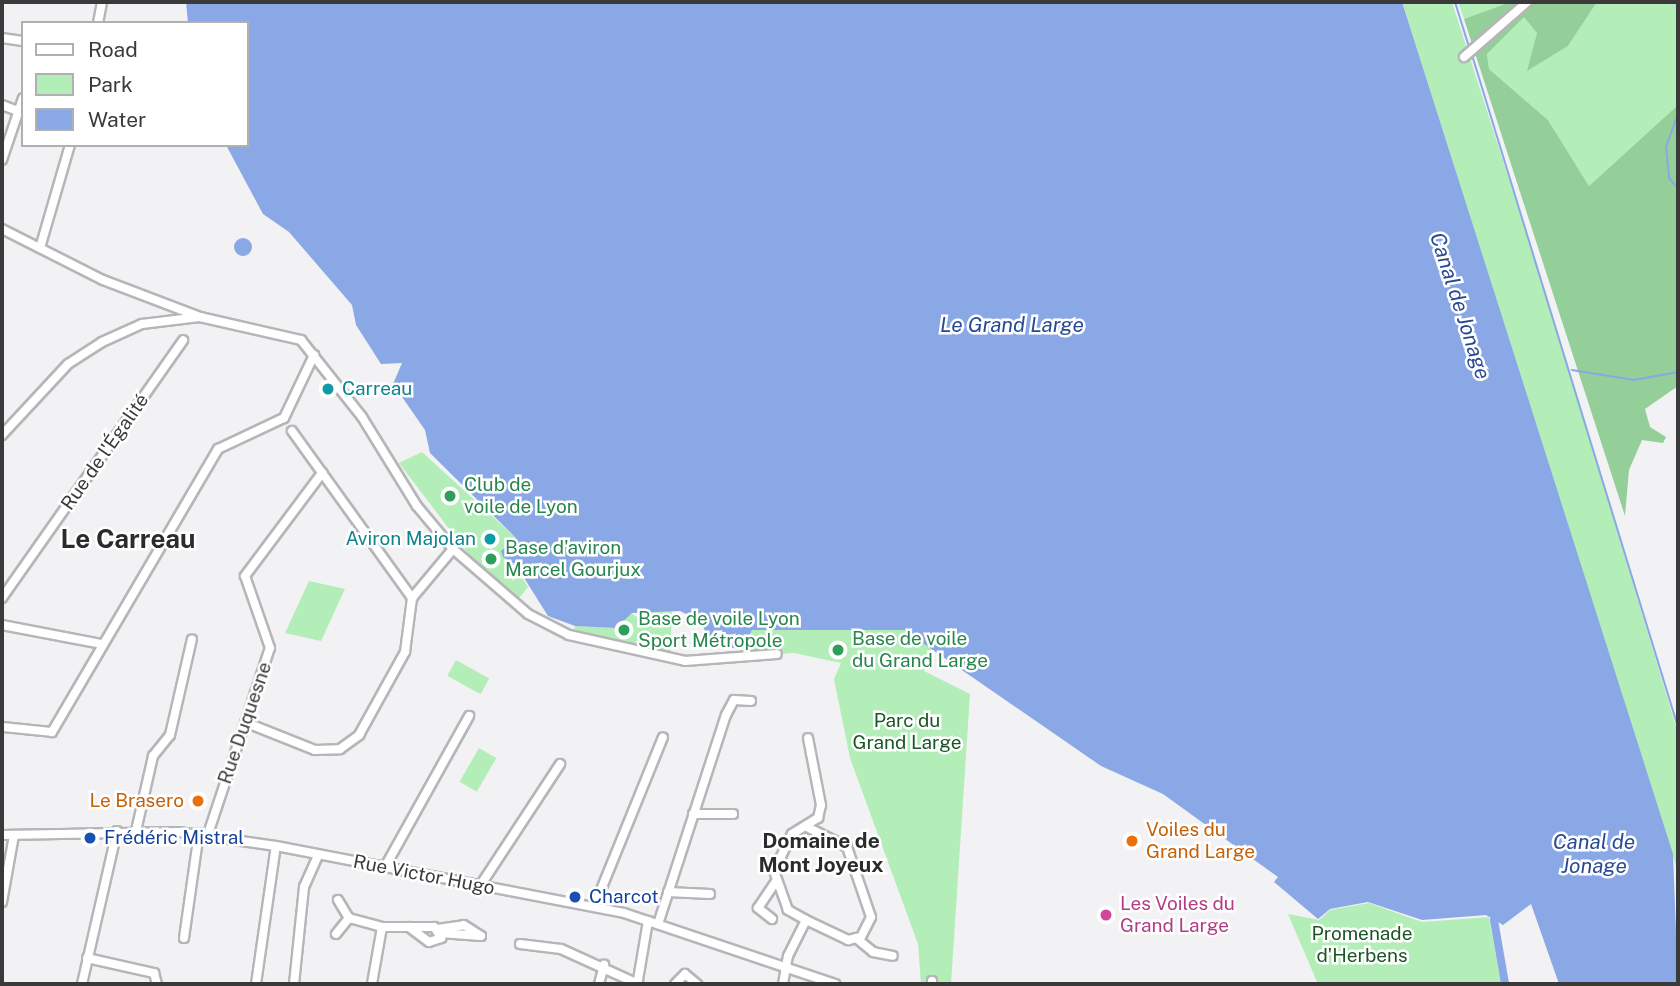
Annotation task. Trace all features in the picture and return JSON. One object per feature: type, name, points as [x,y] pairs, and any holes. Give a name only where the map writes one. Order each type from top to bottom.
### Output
[{"type":"street","points":[[99,21],[102,2]]},
{"type":"street","points":[[1464,57],[1476,52],[1527,2]]},
{"type":"street","points":[[2,38],[21,41]]},
{"type":"street","points":[[2,160],[21,103]]},
{"type":"street","points":[[2,105],[18,111]]},
{"type":"street","points":[[40,248],[69,147]]},
{"type":"street","points":[[2,229],[200,317],[282,331],[314,355],[362,417],[401,484],[453,549],[528,614],[569,635],[685,661],[777,654]]},
{"type":"street","points":[[2,434],[68,364],[102,342],[142,324],[200,317]]},
{"type":"street","name":"Rue de l'Égalité","points":[[2,598],[183,340]]},
{"type":"street","points":[[2,727],[51,732],[218,449],[284,418],[314,355]]},
{"type":"street","points":[[292,431],[412,598]]},
{"type":"street","name":"Rue Duquesne","points":[[184,938],[203,834],[247,723],[270,648],[245,576],[321,473]]},
{"type":"street","points":[[247,723],[315,750],[340,749],[359,735],[405,652],[412,598],[453,549]]},
{"type":"street","points":[[2,625],[102,643]]},
{"type":"street","points":[[136,831],[153,756],[170,735],[192,639]]},
{"type":"street","points":[[658,924],[726,715],[734,700],[751,701]]},
{"type":"street","points":[[385,867],[469,716]]},
{"type":"street","points":[[594,907],[663,737]]},
{"type":"street","points":[[808,738],[821,805],[807,827],[792,834],[774,871],[788,910],[806,920],[856,938],[873,952],[893,956]]},
{"type":"street","points":[[480,886],[560,764]]},
{"type":"street","points":[[693,814],[733,814]]},
{"type":"street","points":[[807,827],[847,847],[871,917],[856,938]]},
{"type":"street","points":[[82,984],[117,831]]},
{"type":"street","name":"Rue Victor Hugo","points":[[2,835],[136,831],[203,834],[276,846],[594,907],[658,924],[835,984]]},
{"type":"street","points":[[2,902],[14,835]]},
{"type":"street","points":[[256,984],[276,846]]},
{"type":"street","points":[[294,984],[304,887],[318,855]]},
{"type":"street","points":[[772,919],[758,908],[777,880]]},
{"type":"street","points":[[668,892],[710,894]]},
{"type":"street","points":[[338,900],[349,918],[382,927],[409,927],[438,931],[439,940],[429,943],[409,927]]},
{"type":"street","points":[[336,934],[349,918]]},
{"type":"street","points":[[783,984],[785,968],[806,920]]},
{"type":"street","points":[[520,944],[561,949],[604,965],[638,982],[648,921]]},
{"type":"street","points":[[372,984],[382,927]]},
{"type":"street","points":[[87,958],[154,973],[157,984]]},
{"type":"street","points":[[598,984],[604,965]]},
{"type":"street","points":[[675,984],[685,974],[697,984]]},
{"type":"green space","points":[[1402,2],[1452,2],[1541,279],[1678,733],[1678,872]]},
{"type":"green space","points":[[1458,2],[1511,2],[1512,6],[1464,19]]},
{"type":"green space","points":[[1511,2],[1597,2],[1568,46],[1527,71],[1537,33],[1524,17],[1487,54],[1489,69],[1548,120],[1589,186],[1678,105],[1678,386],[1645,409],[1650,427],[1666,437],[1663,443],[1642,440],[1629,470],[1625,516],[1464,19]]},
{"type":"green space","points":[[1597,2],[1678,2],[1678,105],[1589,186],[1548,120],[1489,69],[1487,54],[1524,16],[1537,33],[1528,70],[1568,46]]},
{"type":"green space","points":[[422,452],[516,538],[508,548],[511,560],[528,587],[516,602],[466,551],[399,463]]},
{"type":"green space","points":[[309,581],[345,589],[321,641],[285,633]]},
{"type":"green space","name":"Base de voile Lyon Sport Métropole","points":[[672,610],[670,654],[574,633],[575,626],[616,628],[631,613],[640,619],[640,612]]},
{"type":"green space","name":"Parc du Grand Large","points":[[789,627],[904,630],[932,647],[924,671],[970,694],[951,984],[921,984],[918,944],[850,758],[834,679],[841,663],[794,653],[749,656],[744,646],[752,630]]},
{"type":"green space","points":[[456,660],[489,678],[481,694],[447,676]]},
{"type":"green space","points":[[479,748],[496,758],[477,792],[460,782]]},
{"type":"green space","name":"Promenade d'Herbens","points":[[1369,903],[1422,922],[1489,917],[1501,984],[1318,984],[1288,914],[1319,920],[1330,910]]},
{"type":"water","name":"Le Grand Large","points":[[186,2],[1402,2],[1673,854],[1678,984],[1559,984],[1531,904],[1503,925],[1486,915],[1422,920],[1368,902],[1330,909],[1318,919],[1274,882],[1278,877],[1163,794],[1101,766],[904,630],[752,630],[744,646],[733,648],[710,644],[701,621],[680,611],[632,613],[616,628],[575,626],[548,616],[516,565],[503,557],[501,551],[516,538],[430,453],[425,430],[393,384],[402,363],[381,364],[356,325],[352,305],[289,232],[263,214],[227,147],[248,147],[248,21],[188,21]]},
{"type":"water","points":[[243,238],[249,241],[252,247],[249,253],[243,256],[237,253],[234,247],[237,241]]},
{"type":"waterway","points":[[1455,2],[1469,47]]},
{"type":"waterway","points":[[1472,55],[1678,727]]},
{"type":"waterway","points":[[1678,114],[1666,147],[1669,178],[1678,188]]},
{"type":"waterway","points":[[1572,370],[1634,380],[1678,372]]},
{"type":"waterway","points":[[1494,920],[1505,984]]},
{"type":"place","name":"Carreau","points":[[328,389]]},
{"type":"place","name":"Club de voile de Lyon","points":[[450,496]]},
{"type":"place","name":"Aviron Majolan","points":[[490,539]]},
{"type":"place","name":"Base d'aviron Marcel Gourjux","points":[[491,559]]},
{"type":"place","name":"Base de voile Lyon Sport Métropole","points":[[624,630]]},
{"type":"place","name":"Base de voile du Grand Large","points":[[838,650]]},
{"type":"place","name":"Le Brasero","points":[[198,801]]},
{"type":"place","name":"Frédéric Mistral","points":[[90,838]]},
{"type":"place","name":"Voiles du Grand Large","points":[[1132,841]]},
{"type":"place","name":"Charcot","points":[[575,897]]},
{"type":"place","name":"Les Voiles du Grand Large","points":[[1106,915]]},
{"type":"district","name":"Le Carreau","points":[[128,539]]},
{"type":"district","name":"Domaine de Mont Joyeux","points":[[821,853]]},
{"type":"water label","name":"Canal de Jonage","points":[[1460,306]]},
{"type":"water label","name":"Canal de Jonage","points":[[1594,854]]}]
